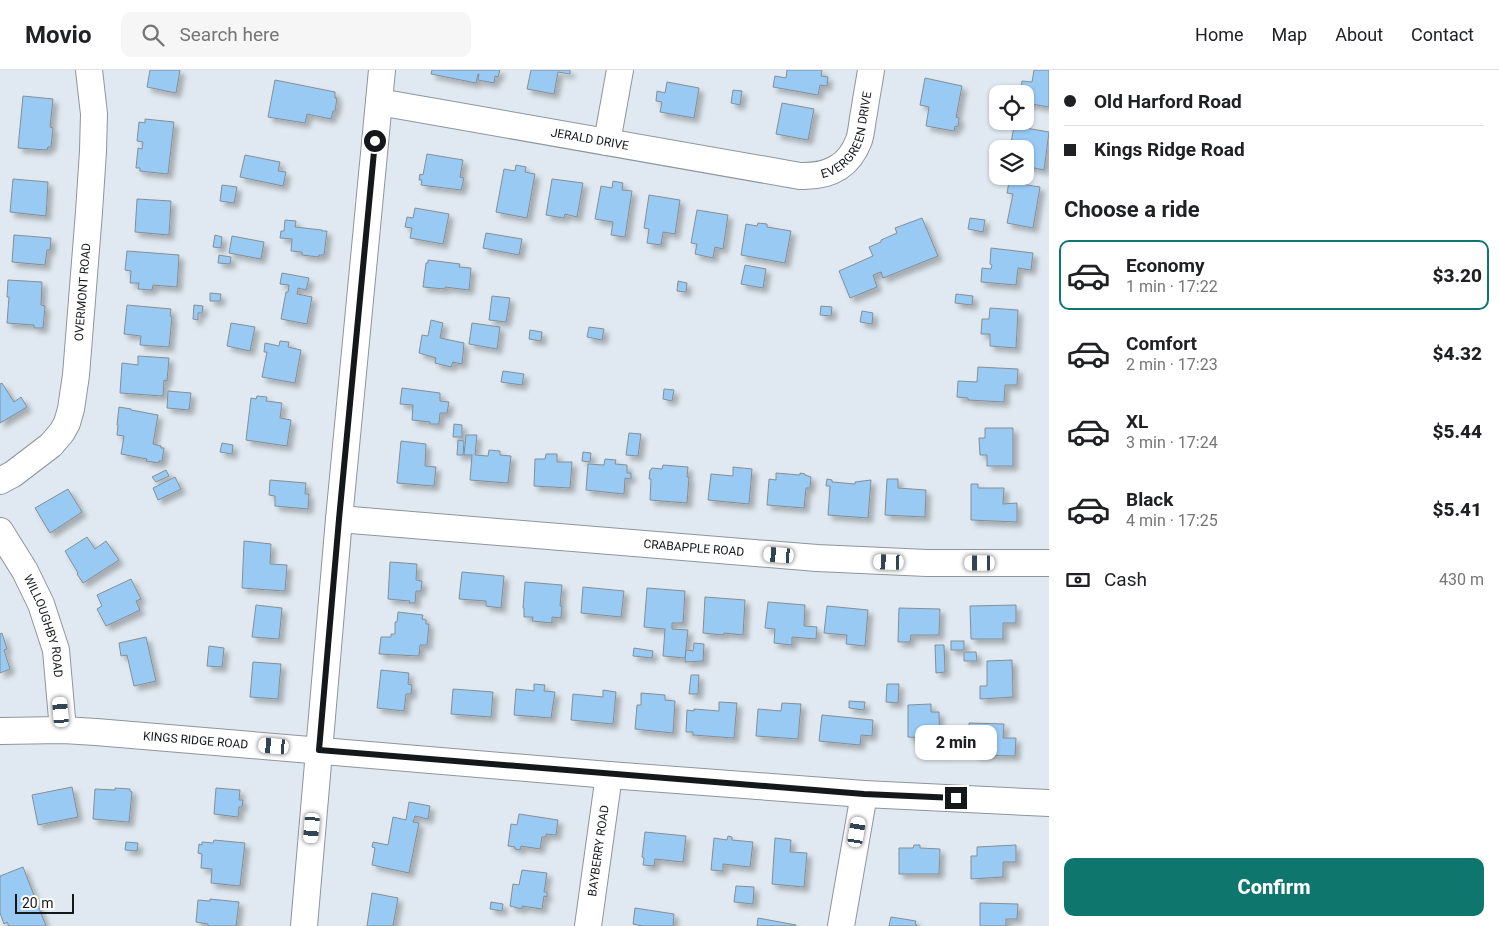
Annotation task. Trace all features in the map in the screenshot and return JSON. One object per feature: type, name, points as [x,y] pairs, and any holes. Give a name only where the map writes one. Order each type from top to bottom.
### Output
[{"type":"street","name":"OVERMONT ROAD","points":[[0,481],[13,474],[51,445],[67,423],[71,409],[76,375],[92,160],[94,114],[89,70]]},
{"type":"street","points":[[304,926],[339,519],[382,70]]},
{"type":"street","points":[[607,142],[620,70]]},
{"type":"street","name":"EVERGREEN DRIVE","points":[[800,176],[827,173],[841,166],[850,156],[859,140],[871,70]]},
{"type":"street","name":"JERALD DRIVE","points":[[379,102],[800,176]]},
{"type":"street","name":"CRABAPPLE ROAD","points":[[339,519],[826,558],[927,563],[1049,563]]},
{"type":"street","name":"WILLOUGHBY ROAD","points":[[0,531],[25,571],[41,604],[56,650],[63,730]]},
{"type":"street","name":"KINGS RIDGE ROAD","points":[[0,730],[63,730],[864,794],[1049,802]]},
{"type":"street","name":"BAYBERRY ROAD","points":[[588,926],[609,775]]},
{"type":"street","points":[[841,926],[864,794]]},
{"type":"building","points":[[150,70],[180,70],[176,93],[147,87]]},
{"type":"building","points":[[432,70],[500,70],[498,77],[495,76],[494,83],[478,80],[478,74],[476,83],[431,74]]},
{"type":"building","points":[[531,70],[570,70],[570,74],[558,72],[554,94],[527,89]]},
{"type":"building","points":[[787,70],[822,70],[821,76],[828,77],[827,86],[820,85],[818,95],[773,87],[775,76],[786,78]]},
{"type":"building","points":[[1034,70],[1049,70],[1049,107],[1034,104],[1034,85],[1021,85],[1022,81],[1032,82]]},
{"type":"building","points":[[925,78],[962,86],[956,117],[959,118],[958,127],[955,126],[954,131],[926,126],[929,107],[920,105]]},
{"type":"building","points":[[275,80],[335,92],[335,98],[337,98],[335,111],[333,111],[331,119],[307,114],[305,123],[268,117]]},
{"type":"building","points":[[667,82],[699,88],[694,118],[660,112],[662,102],[656,101],[657,91],[665,93]]},
{"type":"building","points":[[733,90],[742,91],[740,105],[731,103]]},
{"type":"building","points":[[23,96],[53,99],[50,127],[53,128],[51,147],[48,147],[47,150],[18,148]]},
{"type":"building","points":[[782,103],[814,109],[808,140],[776,134]]},
{"type":"building","points":[[145,119],[174,122],[168,174],[140,171],[140,168],[136,168],[138,148],[142,149],[143,142],[137,141],[139,122],[145,123]]},
{"type":"building","points":[[1034,129],[1049,132],[1044,170],[1034,168],[1034,140],[1012,140],[1013,130]]},
{"type":"building","points":[[427,154],[463,160],[460,177],[464,178],[461,190],[421,185],[422,180],[419,180],[420,174],[423,175]]},
{"type":"building","points":[[245,155],[280,162],[278,171],[286,172],[283,186],[240,177]]},
{"type":"building","points":[[516,165],[526,167],[525,172],[535,174],[527,218],[496,212],[504,169],[515,171]]},
{"type":"building","points":[[13,179],[48,182],[46,216],[10,212]]},
{"type":"building","points":[[552,179],[583,183],[577,217],[565,214],[564,218],[546,215]]},
{"type":"building","points":[[613,181],[623,183],[622,190],[632,191],[625,237],[611,235],[613,222],[595,219],[601,186],[612,188]]},
{"type":"building","points":[[222,185],[237,187],[234,203],[220,201]]},
{"type":"building","points":[[1008,185],[1040,187],[1033,228],[1007,223],[1013,194],[1007,193]]},
{"type":"building","points":[[649,195],[680,200],[675,234],[663,232],[661,245],[647,243],[649,229],[644,228]]},
{"type":"building","points":[[137,199],[171,201],[169,235],[135,232]]},
{"type":"building","points":[[415,208],[449,214],[443,244],[410,238],[412,228],[405,227],[407,217],[413,218]]},
{"type":"building","points":[[697,210],[728,215],[723,249],[715,247],[713,258],[695,254],[697,244],[691,243]]},
{"type":"building","points":[[922,218],[938,256],[883,278],[881,272],[873,275],[877,287],[850,298],[839,271],[873,256],[869,247],[897,233],[895,228]]},
{"type":"building","points":[[970,218],[985,220],[983,232],[968,229]]},
{"type":"building","points":[[285,220],[296,221],[295,227],[327,231],[324,255],[319,255],[319,257],[302,255],[302,252],[291,251],[292,239],[280,238],[281,231],[284,231]]},
{"type":"building","points":[[758,223],[767,224],[767,227],[791,231],[785,263],[741,255],[746,224],[757,226]]},
{"type":"building","points":[[486,233],[522,239],[519,255],[483,248]]},
{"type":"building","points":[[14,235],[51,238],[50,250],[47,250],[45,265],[12,262]]},
{"type":"building","points":[[215,235],[222,237],[221,248],[213,247]]},
{"type":"building","points":[[232,236],[264,242],[261,259],[229,253]]},
{"type":"building","points":[[991,248],[1033,253],[1031,270],[1018,268],[1016,285],[981,282],[982,268],[991,269]]},
{"type":"building","points":[[127,251],[179,255],[177,287],[153,285],[152,290],[138,289],[139,283],[130,283],[131,271],[125,270]]},
{"type":"building","points":[[219,255],[231,257],[230,264],[218,263]]},
{"type":"building","points":[[428,260],[460,264],[459,267],[471,268],[469,290],[423,287]]},
{"type":"building","points":[[745,265],[766,269],[763,288],[741,284]]},
{"type":"building","points":[[282,273],[309,278],[306,290],[298,288],[297,294],[312,297],[307,324],[281,319],[289,285],[280,284]]},
{"type":"building","points":[[8,280],[42,282],[41,305],[45,306],[43,328],[34,328],[34,325],[7,323]]},
{"type":"building","points":[[678,281],[687,283],[686,292],[677,291]]},
{"type":"building","points":[[210,293],[221,294],[220,301],[210,301]]},
{"type":"building","points":[[956,294],[973,296],[972,305],[955,303]]},
{"type":"building","points":[[492,296],[510,298],[506,322],[489,320]]},
{"type":"building","points":[[127,305],[171,309],[169,347],[140,345],[141,336],[124,334]]},
{"type":"building","points":[[194,305],[203,306],[202,313],[198,313],[198,320],[193,319]]},
{"type":"building","points":[[821,306],[832,307],[831,316],[820,315]]},
{"type":"building","points":[[990,308],[1018,310],[1016,348],[990,346],[990,334],[981,334],[982,319],[989,319]]},
{"type":"building","points":[[862,311],[873,313],[872,324],[860,322]]},
{"type":"building","points":[[431,320],[443,323],[440,338],[464,343],[462,364],[453,362],[451,367],[435,363],[436,358],[419,353],[422,335],[428,336]]},
{"type":"building","points":[[231,323],[255,327],[250,351],[227,346]]},
{"type":"building","points":[[472,323],[500,327],[497,349],[469,344]]},
{"type":"building","points":[[589,327],[604,329],[602,340],[587,337]]},
{"type":"building","points":[[530,330],[542,332],[541,341],[529,339]]},
{"type":"building","points":[[280,341],[289,342],[288,347],[301,350],[295,383],[262,377],[267,352],[264,352],[265,343],[279,346]]},
{"type":"building","points":[[138,356],[169,358],[167,381],[164,380],[163,396],[120,393],[122,363],[138,365]]},
{"type":"building","points":[[978,367],[1018,369],[1017,385],[1005,385],[1004,402],[968,400],[968,398],[957,397],[958,381],[977,382]]},
{"type":"building","points":[[503,371],[524,374],[522,385],[501,382]]},
{"type":"building","points":[[2,383],[14,402],[21,397],[27,407],[0,423],[0,384]]},
{"type":"building","points":[[402,388],[440,393],[440,401],[449,402],[447,413],[440,413],[439,424],[412,420],[413,405],[400,404]]},
{"type":"building","points":[[664,389],[674,390],[672,401],[663,399]]},
{"type":"building","points":[[168,391],[191,393],[189,410],[167,408]]},
{"type":"building","points":[[257,396],[267,397],[266,401],[282,403],[280,418],[291,420],[287,446],[246,440],[251,398],[256,399]]},
{"type":"building","points":[[119,407],[158,415],[153,444],[164,448],[162,461],[159,461],[159,463],[146,461],[147,459],[121,454],[124,436],[117,435]]},
{"type":"building","points":[[454,424],[462,425],[462,437],[453,437]]},
{"type":"building","points":[[985,428],[1013,428],[1013,466],[987,466],[987,455],[980,455],[979,438],[985,438]]},
{"type":"building","points":[[629,433],[641,434],[638,456],[626,455]]},
{"type":"building","points":[[466,435],[477,435],[475,455],[488,456],[489,450],[500,451],[500,455],[511,456],[508,483],[470,480],[472,455],[464,455]]},
{"type":"building","points":[[458,440],[464,441],[463,455],[457,455]]},
{"type":"building","points":[[401,441],[426,444],[425,466],[436,467],[434,486],[397,483]]},
{"type":"building","points":[[222,443],[233,445],[232,454],[220,452]]},
{"type":"building","points":[[583,452],[591,453],[590,462],[582,461]]},
{"type":"building","points":[[546,454],[557,454],[557,462],[572,462],[570,488],[534,486],[535,459],[545,459]]},
{"type":"building","points":[[605,459],[616,460],[615,464],[627,465],[627,473],[631,473],[631,479],[625,478],[624,494],[586,490],[588,464],[604,465]]},
{"type":"building","points":[[663,465],[688,467],[687,503],[650,500],[650,470],[652,468],[662,469]]},
{"type":"building","points":[[733,467],[752,469],[749,504],[708,500],[711,474],[733,476]]},
{"type":"building","points":[[166,470],[169,476],[156,482],[152,477]]},
{"type":"building","points":[[776,473],[800,475],[800,473],[811,477],[810,488],[806,488],[804,508],[767,505],[769,479],[776,480]]},
{"type":"building","points":[[175,477],[181,489],[158,500],[153,488]]},
{"type":"building","points":[[827,479],[832,480],[832,482],[855,484],[855,482],[871,480],[868,518],[828,515],[830,486],[826,486]]},
{"type":"building","points":[[887,479],[898,479],[898,488],[926,490],[925,517],[885,515]]},
{"type":"building","points":[[270,480],[306,483],[305,494],[309,494],[308,509],[275,506],[275,496],[269,495]]},
{"type":"building","points":[[971,484],[978,484],[978,488],[1004,488],[1003,504],[1017,503],[1017,522],[971,520]]},
{"type":"building","points":[[68,489],[82,512],[50,533],[35,508]]},
{"type":"building","points":[[87,537],[95,549],[106,541],[119,560],[83,583],[65,551]]},
{"type":"building","points":[[244,541],[271,544],[270,564],[287,565],[285,591],[242,588]]},
{"type":"building","points":[[390,562],[417,564],[416,580],[422,581],[421,591],[416,591],[415,603],[388,599]]},
{"type":"building","points":[[462,572],[504,576],[501,608],[486,606],[486,601],[459,599]]},
{"type":"building","points":[[131,579],[141,599],[136,601],[140,610],[106,626],[97,609],[102,606],[97,595]]},
{"type":"building","points":[[525,582],[562,585],[561,618],[552,617],[552,623],[532,621],[533,617],[524,617]]},
{"type":"building","points":[[583,587],[624,591],[621,617],[581,613]]},
{"type":"building","points":[[647,588],[685,591],[683,623],[672,623],[672,629],[688,630],[685,658],[663,656],[665,629],[644,627]]},
{"type":"building","points":[[705,597],[745,600],[743,635],[703,633]]},
{"type":"building","points":[[768,602],[805,605],[804,626],[817,627],[816,639],[792,637],[792,645],[774,643],[775,629],[765,628]]},
{"type":"building","points":[[256,605],[282,608],[279,639],[252,637]]},
{"type":"building","points":[[1016,605],[1016,623],[1003,623],[1003,639],[971,639],[970,606]]},
{"type":"building","points":[[827,606],[868,610],[865,646],[846,644],[847,635],[824,633]]},
{"type":"building","points":[[899,608],[940,609],[939,635],[911,635],[910,642],[898,642]]},
{"type":"building","points":[[398,612],[423,615],[422,619],[426,620],[426,624],[429,624],[427,645],[420,645],[419,656],[379,654],[381,637],[391,637],[391,634],[395,634],[395,622],[397,622]]},
{"type":"building","points":[[2,633],[7,649],[4,650],[10,669],[0,673],[0,634]]},
{"type":"building","points":[[146,637],[156,681],[134,686],[127,655],[121,656],[119,643]]},
{"type":"building","points":[[951,641],[964,641],[964,650],[951,650]]},
{"type":"building","points":[[694,643],[704,644],[703,661],[685,662],[686,650],[693,651]]},
{"type":"building","points":[[935,645],[944,645],[945,672],[936,673]]},
{"type":"building","points":[[209,646],[224,648],[222,667],[207,666]]},
{"type":"building","points":[[634,648],[653,651],[652,658],[633,656]]},
{"type":"building","points":[[964,652],[976,652],[977,661],[964,661]]},
{"type":"building","points":[[1012,660],[1013,697],[980,699],[980,686],[987,686],[987,661]]},
{"type":"building","points":[[253,662],[281,664],[278,699],[250,697]]},
{"type":"building","points":[[381,670],[409,673],[408,684],[412,685],[411,694],[406,694],[404,711],[377,708]]},
{"type":"building","points":[[691,675],[699,675],[698,694],[689,694]]},
{"type":"building","points":[[534,684],[545,685],[544,691],[555,692],[551,718],[514,715],[516,689],[534,691]]},
{"type":"building","points":[[887,684],[899,684],[898,703],[886,702]]},
{"type":"building","points":[[453,689],[493,692],[491,717],[451,714]]},
{"type":"building","points":[[603,690],[616,692],[613,724],[571,720],[573,694],[603,697]]},
{"type":"building","points":[[641,693],[665,695],[665,700],[675,701],[673,733],[635,729],[637,705],[641,705]]},
{"type":"building","points":[[849,701],[865,702],[864,710],[849,708]]},
{"type":"building","points":[[719,702],[737,703],[734,738],[693,735],[693,732],[686,732],[687,710],[719,711]]},
{"type":"building","points":[[782,703],[801,704],[798,739],[756,736],[758,709],[781,711]]},
{"type":"building","points":[[931,704],[931,712],[939,712],[940,751],[922,751],[922,738],[908,737],[908,705]]},
{"type":"building","points":[[822,715],[873,720],[872,736],[861,735],[860,745],[819,741]]},
{"type":"building","points":[[969,723],[1004,724],[1003,738],[1016,738],[1015,756],[976,755],[976,745],[971,745]]},
{"type":"building","points":[[72,787],[78,817],[38,825],[32,795]]},
{"type":"building","points":[[115,788],[130,789],[132,792],[129,822],[93,819],[95,789],[115,790]]},
{"type":"building","points":[[216,788],[240,790],[239,800],[243,800],[242,807],[239,807],[238,817],[214,814]]},
{"type":"building","points":[[409,802],[430,806],[428,819],[415,816],[413,822],[419,823],[409,873],[372,865],[375,848],[372,847],[373,842],[388,845],[393,817],[406,820]]},
{"type":"building","points":[[519,814],[558,820],[556,835],[546,834],[546,837],[542,837],[540,849],[521,846],[520,850],[508,846],[511,824],[517,825]]},
{"type":"building","points":[[645,832],[686,836],[683,862],[655,859],[654,866],[643,865]]},
{"type":"building","points":[[728,836],[732,837],[732,840],[753,842],[750,867],[723,864],[723,871],[711,870],[714,838],[727,840]]},
{"type":"building","points":[[775,838],[791,840],[790,852],[807,853],[804,887],[772,884]]},
{"type":"building","points":[[214,840],[245,843],[240,886],[211,883],[212,869],[201,868],[202,854],[198,853],[199,844],[202,845],[202,842],[213,843]]},
{"type":"building","points":[[126,842],[138,843],[137,851],[125,850]]},
{"type":"building","points":[[914,845],[920,845],[920,848],[940,849],[939,874],[899,874],[899,848],[913,848]]},
{"type":"building","points":[[1016,845],[1016,862],[1003,862],[1003,877],[971,879],[971,856],[977,856],[977,847]]},
{"type":"building","points":[[23,867],[46,926],[9,926],[7,922],[4,924],[0,913],[0,876]]},
{"type":"building","points":[[522,870],[547,873],[544,892],[547,892],[547,897],[544,896],[542,909],[522,906],[522,909],[510,906],[513,884],[519,885]]},
{"type":"building","points":[[736,886],[754,887],[753,904],[734,902]]},
{"type":"building","points":[[372,893],[398,898],[393,926],[367,926]]},
{"type":"building","points":[[210,899],[239,902],[236,926],[208,926],[208,924],[196,922],[198,900],[210,901]]},
{"type":"building","points":[[491,902],[503,904],[502,911],[490,909]]},
{"type":"building","points":[[980,903],[1018,904],[1017,919],[1006,919],[1006,926],[980,926]]},
{"type":"building","points":[[635,908],[674,914],[673,926],[633,924]]},
{"type":"building","points":[[891,917],[916,921],[915,924],[917,926],[889,926]]},
{"type":"building","points":[[758,918],[796,925],[796,926],[757,926]]},
{"type":"route","points":[[375,141],[319,750],[609,775],[864,794],[956,798]]}]
